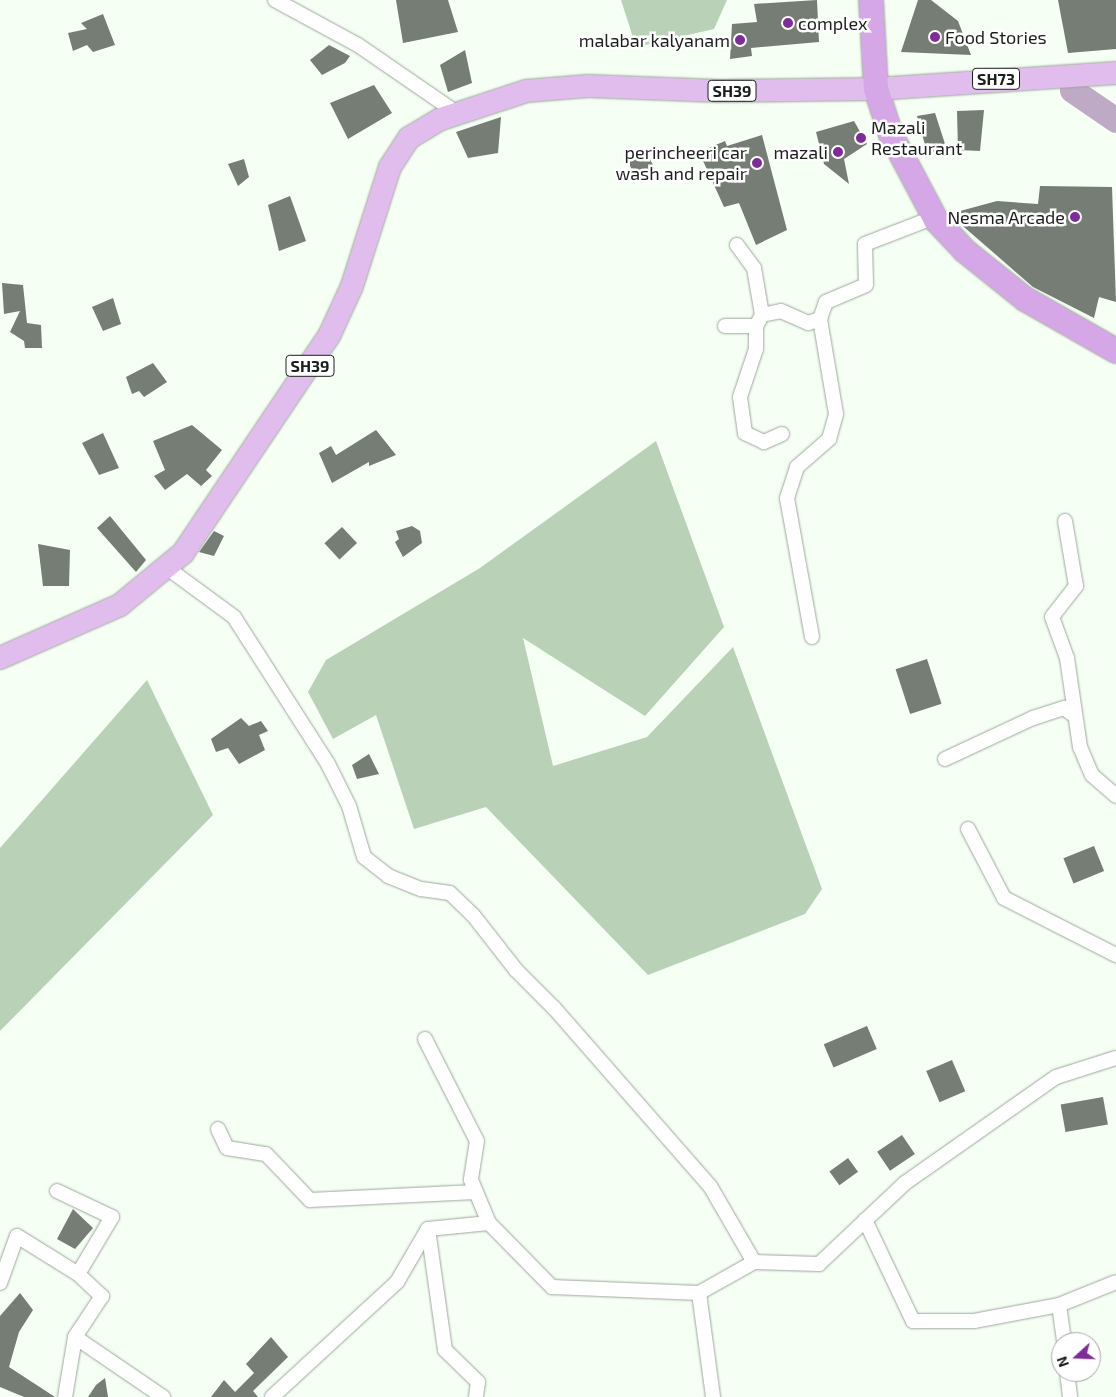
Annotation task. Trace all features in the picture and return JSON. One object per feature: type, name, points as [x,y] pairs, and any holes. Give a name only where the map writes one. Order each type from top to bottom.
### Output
[{"type":"highway","points":[[871,0],[876,88],[891,135],[935,217],[965,251],[1025,299],[1116,352]]},
{"type":"main road","name":"SH73","points":[[876,88],[1116,73]]},
{"type":"main road","name":"SH39","points":[[0,658],[120,605],[183,553],[235,480],[329,336],[352,286],[390,167],[409,138],[457,113],[526,91],[588,86],[719,92],[876,88]]},
{"type":"street","points":[[275,0],[358,45],[457,113]]},
{"type":"street","points":[[812,637],[788,498],[797,468],[830,439],[836,414],[820,319],[826,302],[866,285],[865,244],[935,217]]},
{"type":"street","points":[[737,245],[754,268],[759,321],[756,349],[740,397],[746,434],[764,442],[782,434]]},
{"type":"street","points":[[724,326],[759,321],[781,312],[808,323],[820,319]]},
{"type":"street","points":[[1065,521],[1076,586],[1052,617],[1067,658],[1072,714],[1092,775],[1116,796]]},
{"type":"street","points":[[166,567],[234,617],[328,764],[349,806],[364,857],[388,876],[421,889],[450,892],[473,915],[516,970],[554,1008],[710,1186],[754,1262]]},
{"type":"street","points":[[945,759],[1033,718],[1064,708],[1072,714]]},
{"type":"street","points":[[968,829],[1004,898],[1116,955]]},
{"type":"street","points":[[425,1039],[478,1141],[471,1180],[489,1223],[552,1287],[699,1292],[754,1262],[819,1264],[905,1183],[1056,1077],[1116,1058]]},
{"type":"street","points":[[218,1128],[227,1148],[266,1154],[310,1200],[476,1192]]},
{"type":"street","points":[[57,1191],[112,1217],[78,1274]]},
{"type":"street","points":[[865,1220],[913,1321],[974,1321],[1059,1305],[1116,1282]]},
{"type":"street","points":[[428,1229],[489,1223]]},
{"type":"street","points":[[272,1397],[397,1282],[428,1229]]},
{"type":"street","points":[[428,1229],[445,1350],[478,1382],[476,1397]]},
{"type":"street","points":[[0,1283],[17,1236],[78,1274],[102,1296],[75,1337],[65,1397]]},
{"type":"street","points":[[699,1292],[713,1397]]},
{"type":"street","points":[[1059,1305],[1063,1332]]},
{"type":"street","points":[[75,1337],[163,1397]]},
{"type":"street","points":[[1069,1382],[1070,1397]]},
{"type":"green space","points":[[621,0],[727,0],[714,29],[636,47]]},
{"type":"green space","points":[[656,441],[724,627],[645,716],[523,638],[553,766],[647,737],[733,647],[822,889],[805,914],[648,975],[486,807],[414,829],[376,715],[333,739],[308,692],[326,660],[480,568]]},
{"type":"green space","points":[[147,680],[213,815],[0,1031],[0,848]]},
{"type":"building","points":[[396,0],[448,0],[458,32],[403,43]]},
{"type":"building","name":"complex","points":[[817,0],[819,42],[751,48],[752,56],[730,59],[732,24],[757,22],[754,4]]},
{"type":"building","name":"Food Stories","points":[[918,0],[931,0],[958,21],[971,55],[901,52]]},
{"type":"building","points":[[1058,0],[1116,0],[1116,49],[1068,53]]},
{"type":"building","points":[[103,14],[115,45],[93,52],[87,45],[73,51],[68,33],[87,29],[81,23]]},
{"type":"building","points":[[329,45],[350,56],[345,63],[322,75],[310,60]]},
{"type":"building","points":[[465,50],[472,83],[448,92],[440,65]]},
{"type":"building","points":[[374,85],[392,113],[348,139],[330,103]]},
{"type":"building","points":[[984,110],[980,151],[958,150],[957,111]]},
{"type":"building","points":[[935,113],[947,152],[927,152],[917,116]]},
{"type":"building","points":[[501,117],[498,153],[468,158],[456,132]]},
{"type":"building","name":"mazali","points":[[854,121],[867,144],[844,159],[849,184],[824,164],[816,132]]},
{"type":"building","points":[[762,135],[787,230],[756,245],[739,203],[724,207],[699,152],[725,141],[727,146]]},
{"type":"building","points":[[646,152],[657,172],[635,177],[625,154]]},
{"type":"building","points":[[244,159],[249,177],[238,186],[228,164]]},
{"type":"building","points":[[1040,186],[1112,187],[1116,302],[1099,297],[1094,318],[1033,287],[949,214],[997,201],[1038,204]]},
{"type":"building","points":[[290,196],[306,241],[279,251],[268,205]]},
{"type":"building","points":[[2,283],[23,285],[27,323],[41,325],[42,348],[25,348],[24,341],[10,332],[20,311],[4,314]]},
{"type":"building","points":[[113,298],[121,324],[103,331],[92,307]]},
{"type":"building","points":[[153,363],[167,382],[144,397],[139,391],[132,394],[126,377]]},
{"type":"building","points":[[192,425],[222,450],[206,470],[212,476],[201,486],[187,474],[165,490],[154,476],[165,470],[153,441]]},
{"type":"building","points":[[376,430],[396,455],[369,466],[369,462],[332,483],[319,453],[331,446],[336,455]]},
{"type":"building","points":[[103,433],[119,468],[99,475],[82,443]]},
{"type":"building","points":[[110,516],[146,560],[136,572],[97,528]]},
{"type":"building","points":[[412,526],[420,531],[422,543],[403,557],[395,542],[399,539],[396,531]]},
{"type":"building","points":[[342,527],[357,543],[339,559],[324,543]]},
{"type":"building","points":[[214,531],[224,536],[214,556],[199,552]]},
{"type":"building","points":[[38,544],[70,550],[69,586],[43,586]]},
{"type":"building","points":[[927,659],[942,704],[910,714],[896,669]]},
{"type":"building","points":[[241,718],[249,726],[261,721],[268,731],[259,735],[265,750],[239,764],[228,748],[216,752],[211,739]]},
{"type":"building","points":[[369,754],[379,774],[357,779],[352,765]]},
{"type":"building","points":[[1094,846],[1104,871],[1074,883],[1063,858]]},
{"type":"building","points":[[867,1026],[877,1049],[834,1067],[824,1044]]},
{"type":"building","points":[[952,1060],[965,1091],[940,1102],[926,1071]]},
{"type":"building","points":[[1103,1097],[1108,1125],[1066,1132],[1061,1104]]},
{"type":"building","points":[[902,1135],[915,1154],[890,1171],[877,1152]]},
{"type":"building","points":[[848,1158],[858,1172],[839,1185],[829,1172]]},
{"type":"building","points":[[73,1209],[93,1228],[75,1249],[57,1239]]},
{"type":"building","points":[[20,1293],[33,1310],[19,1332],[9,1367],[55,1397],[24,1397],[0,1387],[0,1316]]},
{"type":"building","points":[[271,1337],[288,1357],[253,1391],[258,1397],[211,1397],[224,1380],[235,1392],[254,1373],[246,1364]]},
{"type":"building","points":[[105,1378],[108,1397],[88,1397],[96,1385]]},
{"type":"waterway","points":[[1072,90],[1116,120]]},
{"type":"place","name":"complex","points":[[788,23]]},
{"type":"place","name":"Food Stories","points":[[935,37]]},
{"type":"place","name":"malabar kalyanam","points":[[740,40]]},
{"type":"place","name":"Mazali Restaurant","points":[[861,138]]},
{"type":"place","name":"mazali","points":[[838,152]]},
{"type":"place","name":"perincheeri car wash and repair","points":[[757,163]]},
{"type":"place","name":"Nesma Arcade","points":[[1075,217]]}]
